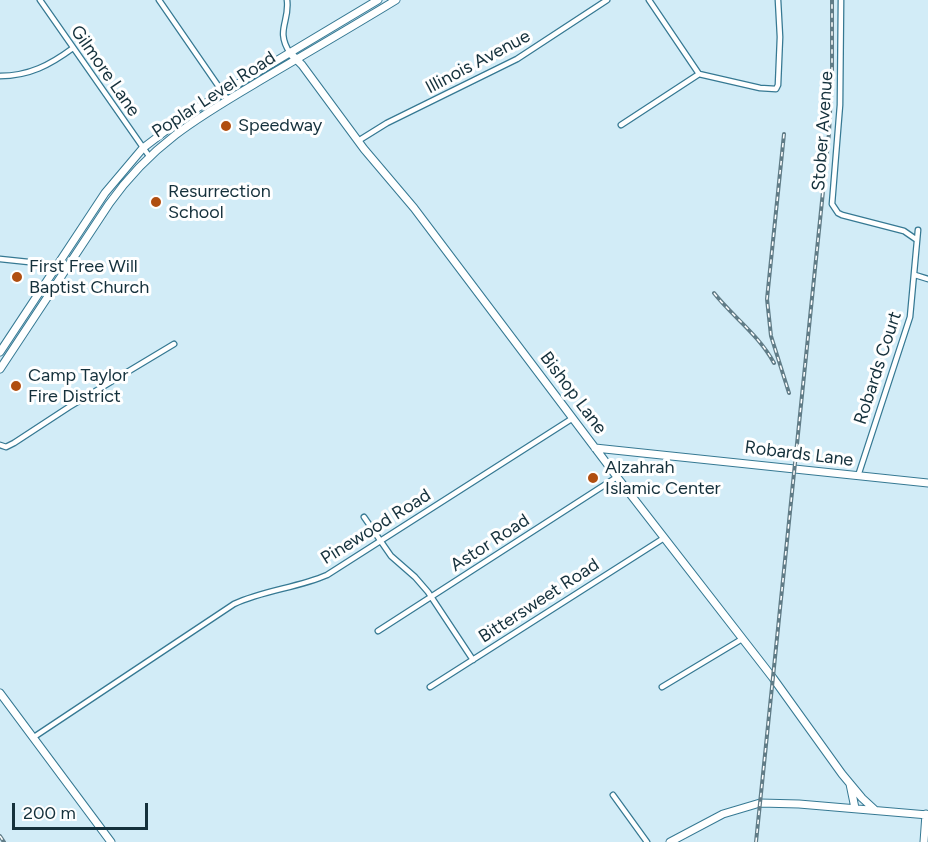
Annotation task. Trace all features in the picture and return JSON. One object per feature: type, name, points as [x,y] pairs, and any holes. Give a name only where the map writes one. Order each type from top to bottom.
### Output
[{"type":"street","name":"Gilmore Lane","points":[[40,0],[149,156]]},
{"type":"street","points":[[159,0],[228,100]]},
{"type":"street","points":[[288,0],[282,32],[290,53]]},
{"type":"street","name":"Poplar Level Road","points":[[0,352],[105,194],[143,148],[178,120],[378,0]]},
{"type":"street","name":"Poplar Level Road","points":[[0,369],[122,185],[149,156],[180,130],[396,0]]},
{"type":"street","name":"Illinois Avenue","points":[[358,141],[387,123],[517,59],[607,0]]},
{"type":"street","points":[[649,0],[699,74],[760,88],[776,89],[780,56],[778,0]]},
{"type":"street","name":"Stober Avenue","points":[[842,0],[840,105],[832,204],[842,215],[904,231],[917,240]]},
{"type":"street","points":[[0,76],[17,76],[34,72],[73,48]]},
{"type":"street","name":"Bishop Lane","points":[[290,53],[297,59],[358,141],[414,208],[850,783],[875,810]]},
{"type":"street","points":[[621,124],[699,74]]},
{"type":"street","name":"Robards Court","points":[[858,476],[910,317],[918,230]]},
{"type":"street","points":[[0,259],[57,265],[65,270]]},
{"type":"street","points":[[915,275],[928,279]]},
{"type":"street","points":[[0,445],[6,447],[14,443],[174,344]]},
{"type":"street","name":"Pinewood Road","points":[[33,737],[234,604],[317,579],[339,568],[573,418]]},
{"type":"street","name":"Robards Lane","points":[[595,448],[928,483]]},
{"type":"street","name":"Astor Road","points":[[378,631],[617,477]]},
{"type":"street","points":[[364,517],[391,556],[415,577],[431,597],[473,660]]},
{"type":"street","name":"Bittersweet Road","points":[[430,687],[664,538]]},
{"type":"street","points":[[662,687],[742,639]]},
{"type":"street","points":[[0,693],[111,842]]},
{"type":"street","name":"Bishop Lane","points":[[850,783],[855,808]]},
{"type":"street","points":[[613,795],[647,842]]},
{"type":"street","points":[[670,842],[723,814],[760,803],[788,803],[927,815],[924,842]]},
{"type":"railway","points":[[756,842],[829,133],[832,0]]},
{"type":"railway","points":[[784,134],[767,299],[771,336],[789,393]]},
{"type":"railway","points":[[714,293],[761,344],[774,363]]},
{"type":"railway","points":[[0,836],[4,842]]},
{"type":"place","name":"Speedway","points":[[226,126]]},
{"type":"place","name":"Resurrection School","points":[[156,202]]},
{"type":"place","name":"First Free Will Baptist Church","points":[[17,277]]},
{"type":"place","name":"Camp Taylor Fire District","points":[[16,386]]},
{"type":"place","name":"Alzahrah Islamic Center","points":[[593,478]]}]
